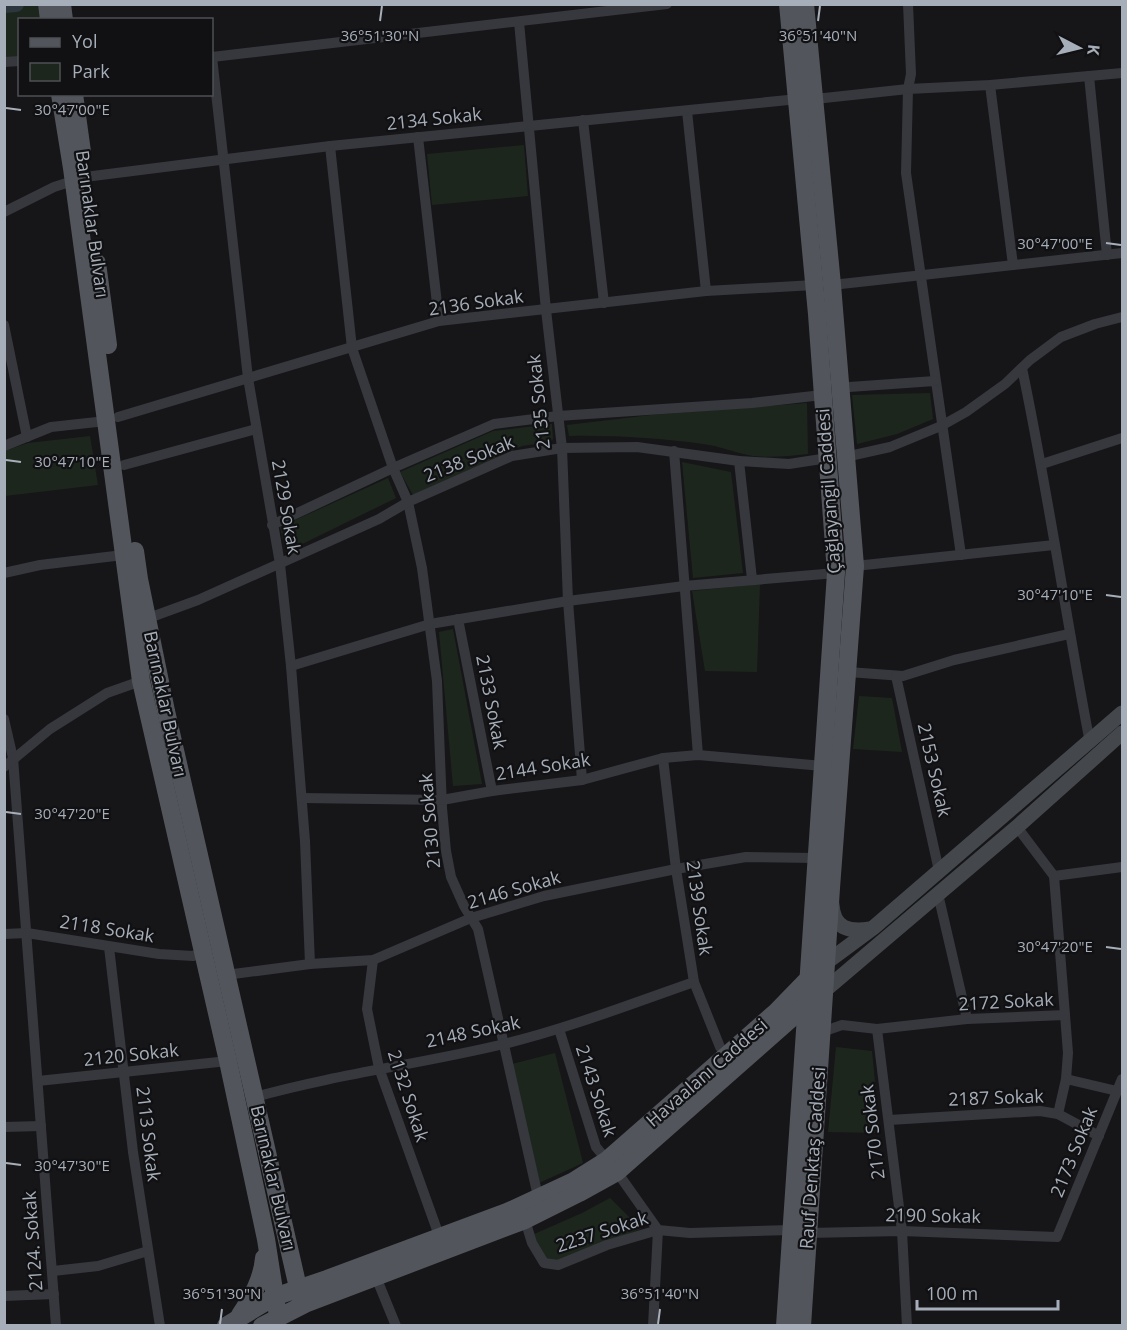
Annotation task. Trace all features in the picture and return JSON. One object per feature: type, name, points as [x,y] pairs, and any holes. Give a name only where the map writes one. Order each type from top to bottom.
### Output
[{"type":"main road","name":"Çağlayangil Caddesi","points":[[788,4],[807,99]]},
{"type":"main road","name":"Çağlayangil Caddesi","points":[[805,4],[807,99],[837,458],[836,573],[807,979]]},
{"type":"main road","points":[[60,96],[79,178]]},
{"type":"main road","name":"Barınaklar Bulvarı","points":[[74,96],[79,178],[112,419],[123,555],[141,681],[204,952],[266,1239]]},
{"type":"main road","name":"Çağlayangil Caddesi","points":[[823,285],[822,394],[837,458],[855,566],[824,991]]},
{"type":"main road","name":"Barınaklar Bulvarı","points":[[112,419],[124,465],[146,619],[300,1297]]},
{"type":"main road","points":[[777,1011],[800,970],[810,945]]},
{"type":"main road","name":"Havaalanı Caddesi","points":[[612,1166],[827,962]]},
{"type":"main road","name":"Rauf Denktaş Caddesi","points":[[802,1326],[800,1232],[803,1051],[807,979]]},
{"type":"main road","name":"Havaalanı Caddesi","points":[[270,1321],[327,1279],[525,1220],[540,1205],[572,1182],[612,1166],[824,991]]},
{"type":"main road","name":"Rauf Denktaş Caddesi","points":[[785,1326],[800,1232],[822,1035],[824,991]]},
{"type":"main road","points":[[772,1034],[791,1035],[803,1051]]},
{"type":"main road","name":"Havaalanı Caddesi","points":[[232,1322],[274,1297],[300,1297],[376,1277],[442,1244],[540,1205]]},
{"type":"main road","points":[[266,1239],[274,1297],[270,1321]]},
{"type":"main road","points":[[232,1322],[253,1294],[260,1278],[264,1266],[266,1239]]},
{"type":"main road","points":[[292,1261],[307,1278],[327,1279]]},
{"type":"street","points":[[213,57],[667,4]]},
{"type":"street","points":[[908,4],[911,74],[908,89],[906,173],[961,555]]},
{"type":"street","name":"2135 Sokak","points":[[519,22],[546,310],[562,448],[568,602],[582,780]]},
{"type":"street","name":"2129 Sokak","points":[[213,67],[249,378],[280,564],[302,798],[310,964]]},
{"type":"street","name":"2134 Sokak","points":[[4,212],[79,178],[222,159],[583,120],[908,89],[990,85],[1122,73]]},
{"type":"street","points":[[1089,76],[1107,255]]},
{"type":"street","points":[[990,85],[1013,265]]},
{"type":"street","points":[[687,111],[706,291]]},
{"type":"street","points":[[583,120],[604,303]]},
{"type":"street","points":[[418,137],[439,321]]},
{"type":"street","name":"2130 Sokak","points":[[330,146],[352,348],[393,468],[408,502],[422,568],[430,624],[440,737],[446,851],[451,877],[478,928],[540,1205]]},
{"type":"street","name":"2136 Sokak","points":[[4,446],[51,427],[112,419],[439,321],[706,291],[823,285],[1122,253]]},
{"type":"street","name":"2138 Sokak","points":[[146,619],[198,600],[280,564],[379,519],[408,502],[512,456],[562,448],[637,447],[739,461],[789,464],[837,458],[890,447],[941,426],[966,412],[1005,384],[1062,337],[1095,324],[1122,317]]},
{"type":"street","points":[[4,325],[27,437]]},
{"type":"street","points":[[1022,368],[1042,464],[1069,634],[1090,743]]},
{"type":"street","points":[[849,387],[935,381]]},
{"type":"street","points":[[272,525],[494,424],[558,416],[752,403],[822,394]]},
{"type":"street","points":[[124,465],[256,429]]},
{"type":"street","points":[[1042,464],[1122,438]]},
{"type":"street","points":[[674,451],[698,754]]},
{"type":"street","points":[[739,461],[752,579]]},
{"type":"street","points":[[855,566],[1054,545]]},
{"type":"street","points":[[4,573],[40,565],[123,555]]},
{"type":"street","points":[[291,666],[430,624],[458,619],[684,586],[836,573]]},
{"type":"street","name":"2133 Sokak","points":[[458,619],[492,791]]},
{"type":"street","points":[[848,672],[903,676],[954,660],[1069,634]]},
{"type":"street","name":"2153 Sokak","points":[[896,676],[939,871]]},
{"type":"street","points":[[4,767],[50,729],[107,693],[141,681]]},
{"type":"street","name":"Havaalanı Caddesi","points":[[827,962],[873,928],[1122,714]]},
{"type":"street","name":"2124. Sokak","points":[[4,719],[13,758],[56,1326]]},
{"type":"street","name":"Havaalanı Caddesi","points":[[824,991],[1017,827],[1122,733]]},
{"type":"street","name":"2144 Sokak","points":[[302,798],[442,800],[492,791],[582,780],[663,758],[698,754],[823,766]]},
{"type":"street","name":"2139 Sokak","points":[[663,758],[676,869],[694,982],[720,1047],[727,1056]]},
{"type":"street","points":[[1017,827],[1054,876],[1122,867]]},
{"type":"street","name":"2146 Sokak","points":[[226,975],[310,964],[373,960],[471,918],[544,896],[676,869],[746,857],[816,858]]},
{"type":"street","name":"2172 Sokak","points":[[822,1035],[842,1025],[877,1029],[967,1019],[1065,1015],[1054,876]]},
{"type":"street","points":[[831,888],[833,915],[841,926],[851,931],[873,928]]},
{"type":"street","points":[[938,894],[967,1019]]},
{"type":"street","name":"2118 Sokak","points":[[4,934],[27,933],[159,954],[193,956],[204,952]]},
{"type":"street","name":"2113 Sokak","points":[[109,947],[133,1152],[160,1326]]},
{"type":"street","name":"2132 Sokak","points":[[373,960],[367,1009],[379,1068],[442,1244]]},
{"type":"street","points":[[822,1035],[831,1000],[850,971]]},
{"type":"street","name":"2148 Sokak","points":[[255,1097],[379,1068],[503,1044],[559,1029],[694,982]]},
{"type":"street","points":[[1058,1114],[1066,1079],[1068,1053],[1065,1015]]},
{"type":"street","name":"2143 Sokak","points":[[559,1029],[596,1147],[658,1230]]},
{"type":"street","name":"2170 Sokak","points":[[877,1029],[902,1231],[907,1326]]},
{"type":"street","name":"2120 Sokak","points":[[38,1082],[228,1061]]},
{"type":"street","points":[[1066,1079],[1117,1091]]},
{"type":"street","name":"2173 Sokak","points":[[1057,1238],[1122,1079]]},
{"type":"street","name":"2187 Sokak","points":[[889,1120],[1040,1111],[1058,1114],[1099,1136]]},
{"type":"street","points":[[4,1127],[41,1126]]},
{"type":"street","name":"2237 Sokak","points":[[525,1220],[532,1243],[544,1263],[558,1265],[608,1245],[658,1230],[690,1233],[800,1232]]},
{"type":"street","points":[[653,1326],[658,1230]]},
{"type":"street","name":"2190 Sokak","points":[[800,1232],[902,1231],[1057,1238]]},
{"type":"street","points":[[53,1271],[98,1266],[148,1251]]},
{"type":"street","points":[[376,1277],[396,1326]]},
{"type":"street","points":[[4,1296],[54,1294]]},
{"type":"green space","points":[[5,5],[38,5],[40,18],[18,18],[18,57],[5,58]]},
{"type":"green space","points":[[524,145],[528,196],[432,205],[427,154]]},
{"type":"green space","points":[[930,393],[933,419],[897,434],[857,444],[852,395]]},
{"type":"green space","points":[[807,403],[808,454],[753,456],[686,442],[569,436],[567,425],[651,415]]},
{"type":"green space","points":[[552,424],[553,439],[550,442],[522,446],[413,495],[400,472],[493,431]]},
{"type":"green space","points":[[90,436],[98,485],[5,496],[4,451],[28,443]]},
{"type":"green space","points":[[682,462],[731,472],[743,573],[693,578]]},
{"type":"green space","points":[[388,478],[396,498],[286,552],[280,527]]},
{"type":"green space","points":[[760,584],[757,672],[705,671],[692,591]]},
{"type":"green space","points":[[453,629],[482,784],[453,786],[439,632]]},
{"type":"green space","points":[[859,696],[892,698],[902,752],[853,749]]},
{"type":"green space","points":[[836,1047],[872,1051],[880,1133],[828,1132]]},
{"type":"green space","points":[[555,1053],[583,1163],[539,1183],[512,1064]]},
{"type":"green space","points":[[610,1198],[641,1229],[552,1262],[544,1260],[532,1235]]},
{"type":"waterway","points":[[4,5],[16,4]]}]
